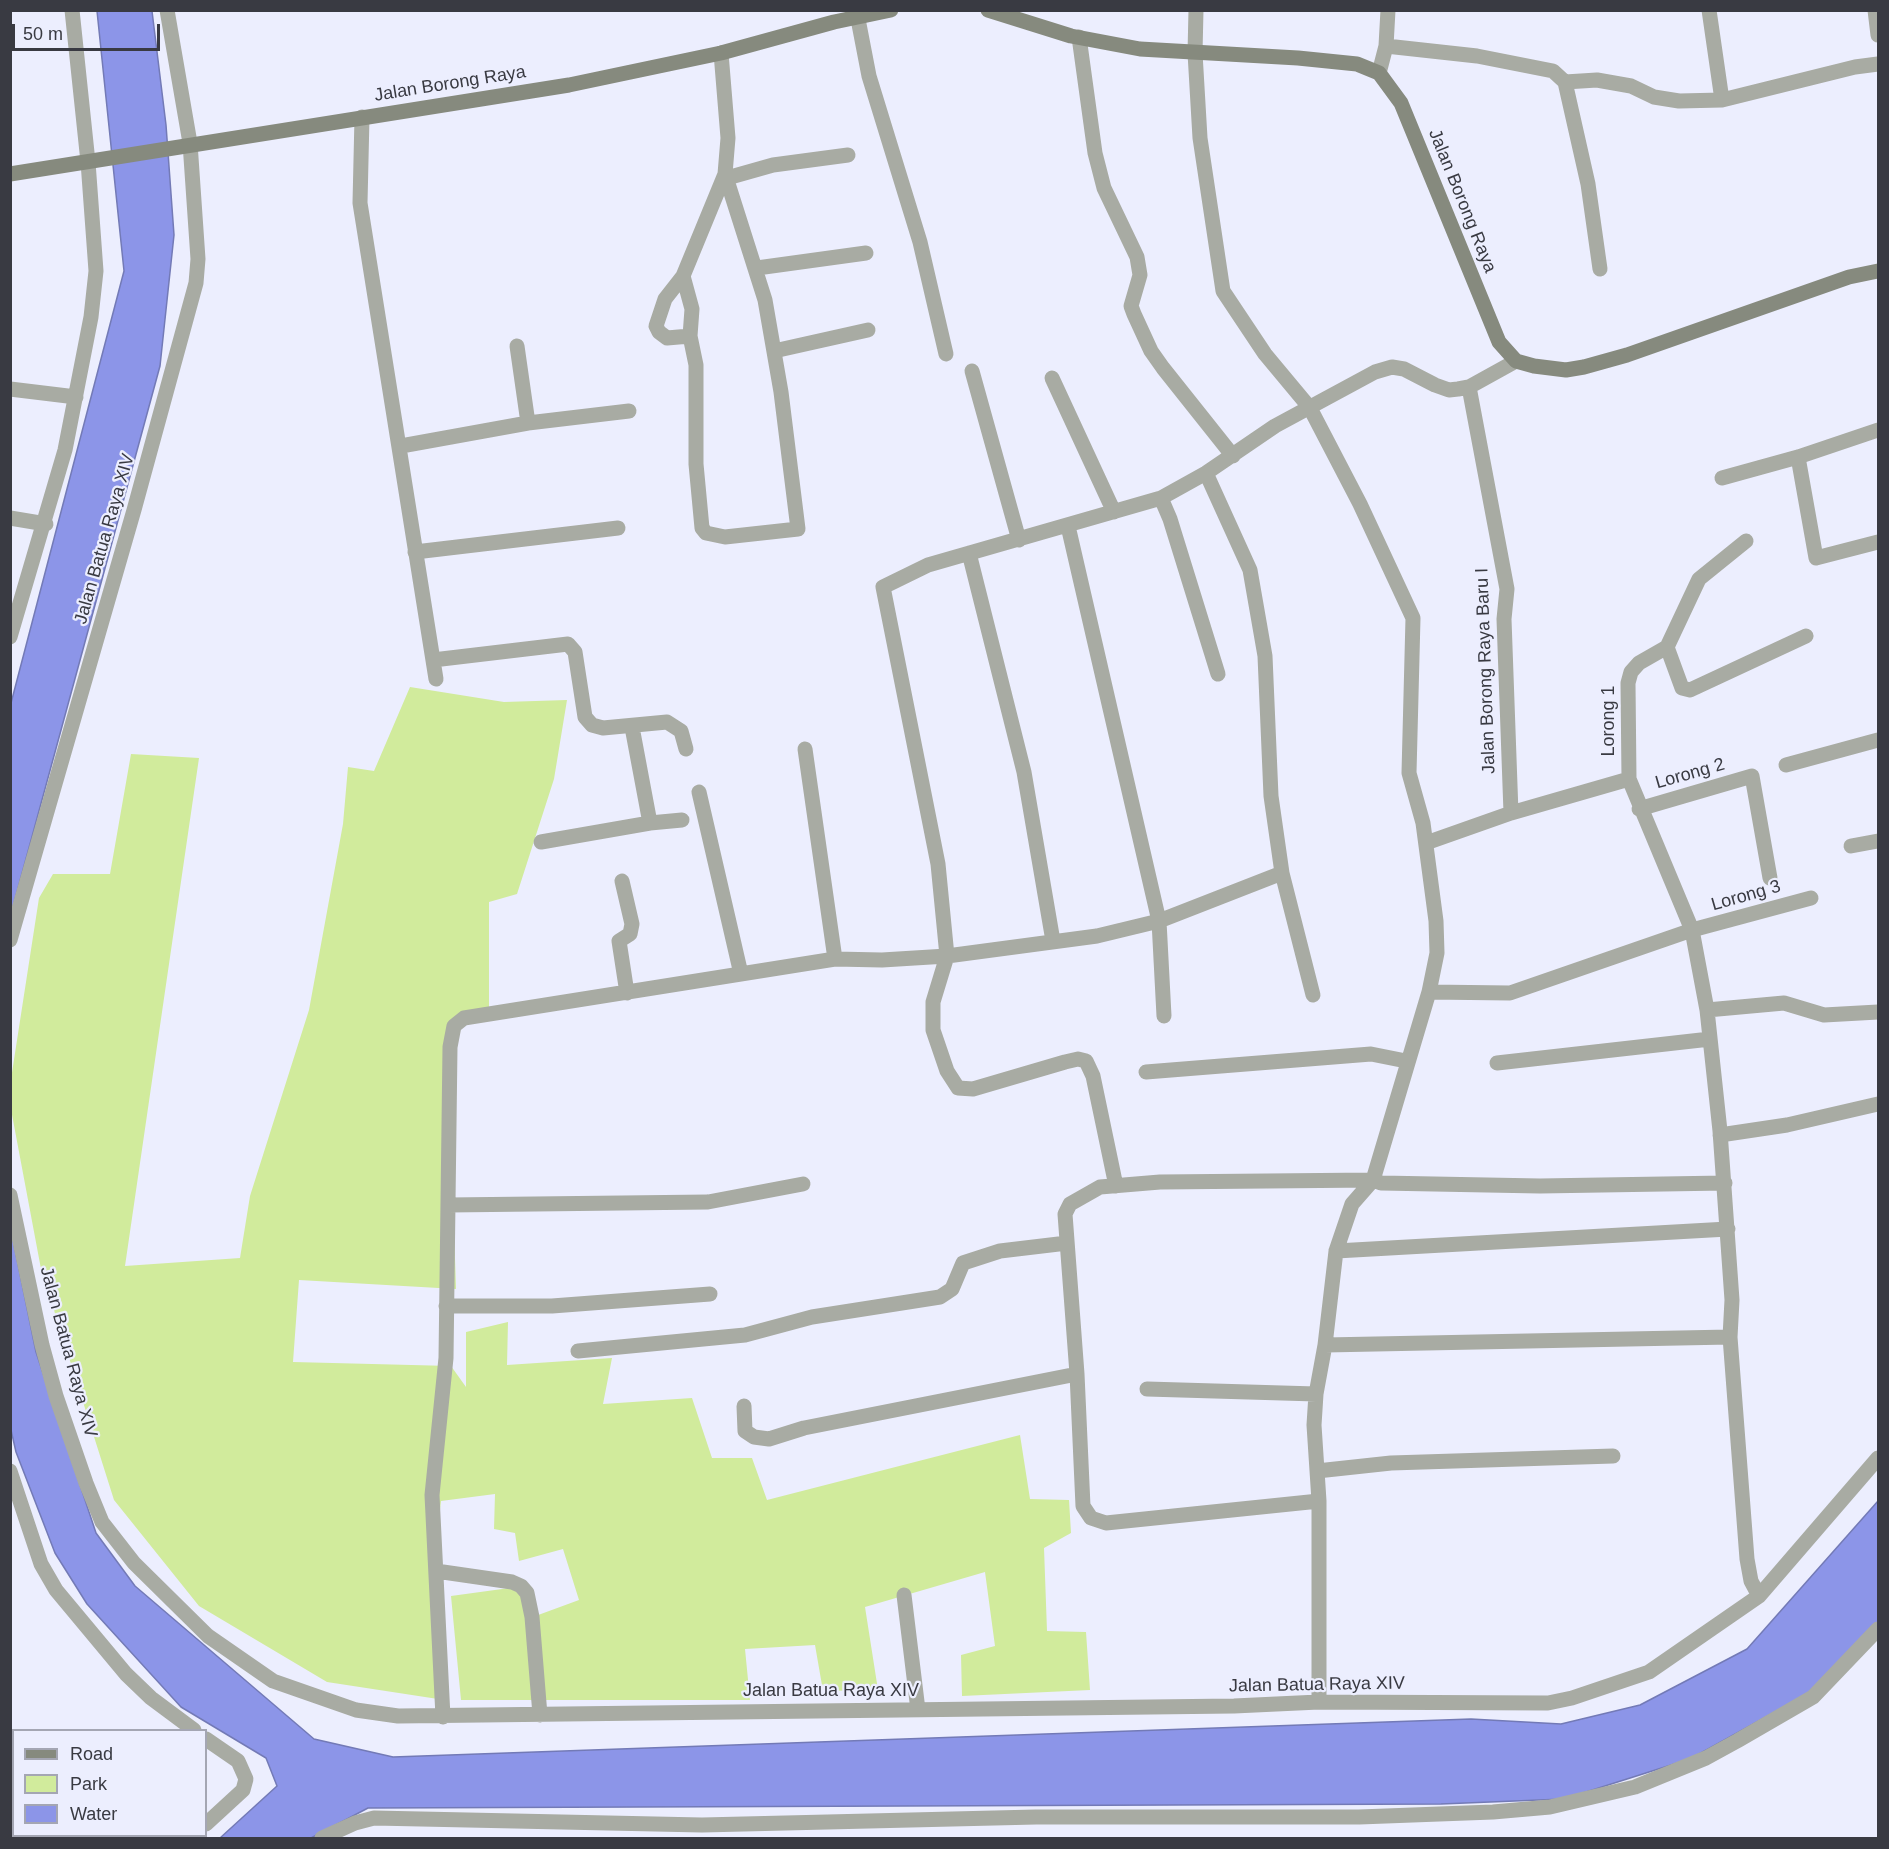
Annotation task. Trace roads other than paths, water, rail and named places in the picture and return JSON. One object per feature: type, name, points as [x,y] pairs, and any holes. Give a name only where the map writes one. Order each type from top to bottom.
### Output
[{"type":"main road","name":"Jalan Borong Raya","points":[[10,174],[93,162],[190,143],[569,85],[721,53],[832,16],[858,19],[891,10]]},
{"type":"main road","points":[[988,10],[1079,37],[1140,49],[1346,62],[1368,67],[1379,73]]},
{"type":"main road","name":"Jalan Borong Raya","points":[[1379,73],[1401,103],[1494,331],[1507,352],[1516,361]]},
{"type":"main road","points":[[1516,361],[1553,369],[1584,368],[1849,277],[1878,271]]},
{"type":"street","points":[[12,627],[46,524],[65,450],[92,317],[96,271],[93,162],[72,10]]},
{"type":"street","name":"Jalan Batua Raya XIV","points":[[10,940],[194,292],[198,259],[190,143],[167,10]]},
{"type":"street","points":[[1197,10],[1195,53],[1200,138],[1223,291],[1265,354],[1310,408],[1360,504],[1413,618],[1409,773],[1426,843],[1436,921],[1437,953],[1429,992],[1406,1061],[1372,1180],[1352,1204],[1336,1251],[1325,1345],[1316,1394],[1314,1425],[1319,1501],[1319,1702]]},
{"type":"street","points":[[1379,73],[1386,46],[1388,10]]},
{"type":"street","points":[[1709,10],[1722,100]]},
{"type":"street","points":[[1875,10],[1878,35]]},
{"type":"street","points":[[858,19],[869,76],[920,242],[946,354]]},
{"type":"street","points":[[1079,37],[1104,188],[1137,256],[1140,275],[1131,306],[1151,351],[1233,456]]},
{"type":"street","points":[[1386,46],[1477,56],[1553,70],[1565,82],[1588,184],[1600,269]]},
{"type":"street","points":[[690,336],[667,338],[659,332],[656,319],[665,298],[683,276],[726,176],[728,138],[721,53]]},
{"type":"street","points":[[1565,82],[1597,80],[1631,86],[1654,97],[1666,99],[1722,100],[1855,67],[1878,64]]},
{"type":"street","points":[[362,117],[360,203],[401,446],[415,552],[436,679]]},
{"type":"street","points":[[726,176],[773,165],[848,155]]},
{"type":"street","points":[[683,276],[692,309],[690,336],[696,365],[695,429],[702,528],[706,533],[714,536],[798,529],[774,351],[757,268],[726,176]]},
{"type":"street","points":[[757,268],[866,253]]},
{"type":"street","points":[[774,351],[868,330]]},
{"type":"street","points":[[517,346],[528,423]]},
{"type":"street","points":[[1116,1186],[1093,1076],[1086,1061],[1078,1059],[1065,1062],[973,1089],[958,1088],[947,1071],[933,1030],[933,1002],[947,956],[938,864],[883,587],[928,564],[1161,498],[1233,456],[1275,426],[1375,372],[1392,367],[1404,369],[1449,390],[1469,387],[1516,361]]},
{"type":"street","points":[[972,371],[1019,540]]},
{"type":"street","points":[[1052,378],[1114,512]]},
{"type":"street","name":"Jalan Borong Raya Baru I","points":[[1469,387],[1507,589],[1504,619],[1511,813]]},
{"type":"street","points":[[10,389],[76,397]]},
{"type":"street","points":[[401,446],[528,423],[629,411]]},
{"type":"street","points":[[1722,478],[1798,457],[1878,430]]},
{"type":"street","points":[[1798,457],[1816,558],[1878,542]]},
{"type":"street","points":[[1206,473],[1250,570],[1265,656],[1271,796],[1282,873],[1313,994]]},
{"type":"street","points":[[1161,498],[1170,519],[1218,674]]},
{"type":"street","points":[[10,518],[46,524]]},
{"type":"street","points":[[1068,526],[1159,921],[1164,1016]]},
{"type":"street","points":[[415,552],[618,528]]},
{"type":"street","points":[[1746,541],[1699,579],[1667,647],[1682,688],[1690,690],[1806,636]]},
{"type":"street","points":[[969,553],[1024,772],[1053,941]]},
{"type":"street","points":[[433,660],[568,644],[575,652],[585,717],[592,725],[603,729],[667,722],[681,731],[687,749]]},
{"type":"street","name":"Lorong 1","points":[[1629,779],[1628,683],[1631,672],[1639,663],[1667,647]]},
{"type":"street","points":[[632,727],[650,823]]},
{"type":"street","points":[[1786,765],[1878,740]]},
{"type":"street","points":[[805,749],[835,959]]},
{"type":"street","name":"Lorong 2","points":[[1639,809],[1752,776],[1770,878]]},
{"type":"street","points":[[1426,843],[1511,813],[1629,779],[1639,809],[1692,930],[1707,1010],[1725,1184],[1732,1300],[1730,1337],[1747,1559],[1751,1581],[1759,1596]]},
{"type":"street","points":[[699,792],[741,974]]},
{"type":"street","points":[[541,842],[650,823],[682,820]]},
{"type":"street","points":[[1851,846],[1878,841]]},
{"type":"street","points":[[443,1717],[432,1495],[446,1358],[450,1047],[454,1026],[464,1018],[835,959],[882,960],[947,956],[1097,936],[1159,921],[1282,873]]},
{"type":"street","points":[[622,881],[632,924],[630,934],[619,943],[627,993]]},
{"type":"street","name":"Lorong 3","points":[[1429,992],[1510,993],[1533,988],[1655,941],[1811,898]]},
{"type":"street","points":[[1707,1010],[1784,1003],[1824,1015],[1878,1012]]},
{"type":"street","points":[[1497,1063],[1710,1039]]},
{"type":"street","points":[[1146,1072],[1371,1054],[1406,1061]]},
{"type":"street","points":[[1720,1135],[1787,1125],[1878,1104]]},
{"type":"street","points":[[1319,1501],[1106,1523],[1091,1518],[1083,1506],[1077,1374],[1065,1214],[1070,1204],[1100,1187],[1160,1182],[1372,1180],[1381,1183],[1540,1186],[1725,1184]]},
{"type":"street","points":[[448,1205],[708,1202],[803,1184]]},
{"type":"street","name":"Jalan Batua Raya XIV","points":[[10,1195],[42,1345],[71,1443],[102,1522],[134,1563],[208,1636],[273,1681],[356,1710],[398,1716],[1234,1706],[1319,1702],[1522,1704],[1572,1698],[1649,1672],[1759,1596],[1878,1458]]},
{"type":"street","points":[[1336,1251],[1728,1229]]},
{"type":"street","points":[[578,1351],[745,1335],[812,1317],[940,1297],[952,1289],[963,1263],[1000,1251],[1067,1243]]},
{"type":"street","points":[[446,1306],[552,1306],[710,1294]]},
{"type":"street","points":[[1325,1345],[1730,1337]]},
{"type":"street","points":[[744,1407],[745,1431],[754,1437],[769,1439],[814,1426],[1077,1374]]},
{"type":"street","points":[[1147,1389],[1316,1394]]},
{"type":"street","points":[[1317,1471],[1391,1463],[1613,1456]]},
{"type":"street","points":[[10,1471],[40,1564],[56,1590],[126,1674],[151,1698],[191,1729]]},
{"type":"street","points":[[436,1571],[512,1582],[521,1586],[527,1593],[532,1617],[540,1715]]},
{"type":"street","points":[[904,1595],[918,1710]]},
{"type":"street","points":[[322,1839],[355,1823],[374,1818],[702,1825],[1036,1817],[1359,1817],[1493,1812],[1550,1807],[1635,1787],[1730,1746],[1814,1697],[1878,1629]]},
{"type":"street","points":[[207,1739],[238,1761],[246,1779],[243,1790],[207,1823]]},
{"type":"street","points":[[563,1823],[563,1839]]},
{"type":"water","points":[[97,11],[152,11],[166,125],[174,235],[160,366],[11,914],[11,703],[124,271]]},
{"type":"water","points":[[10,1225],[36,1352],[96,1533],[135,1586],[314,1739],[393,1757],[1471,1719],[1561,1724],[1640,1705],[1747,1649],[1878,1501],[1878,1623],[1824,1685],[1690,1759],[1564,1799],[1441,1804],[368,1808],[311,1838],[220,1838],[277,1786],[266,1758],[181,1707],[87,1604],[55,1553],[16,1452],[11,1430]]}]
